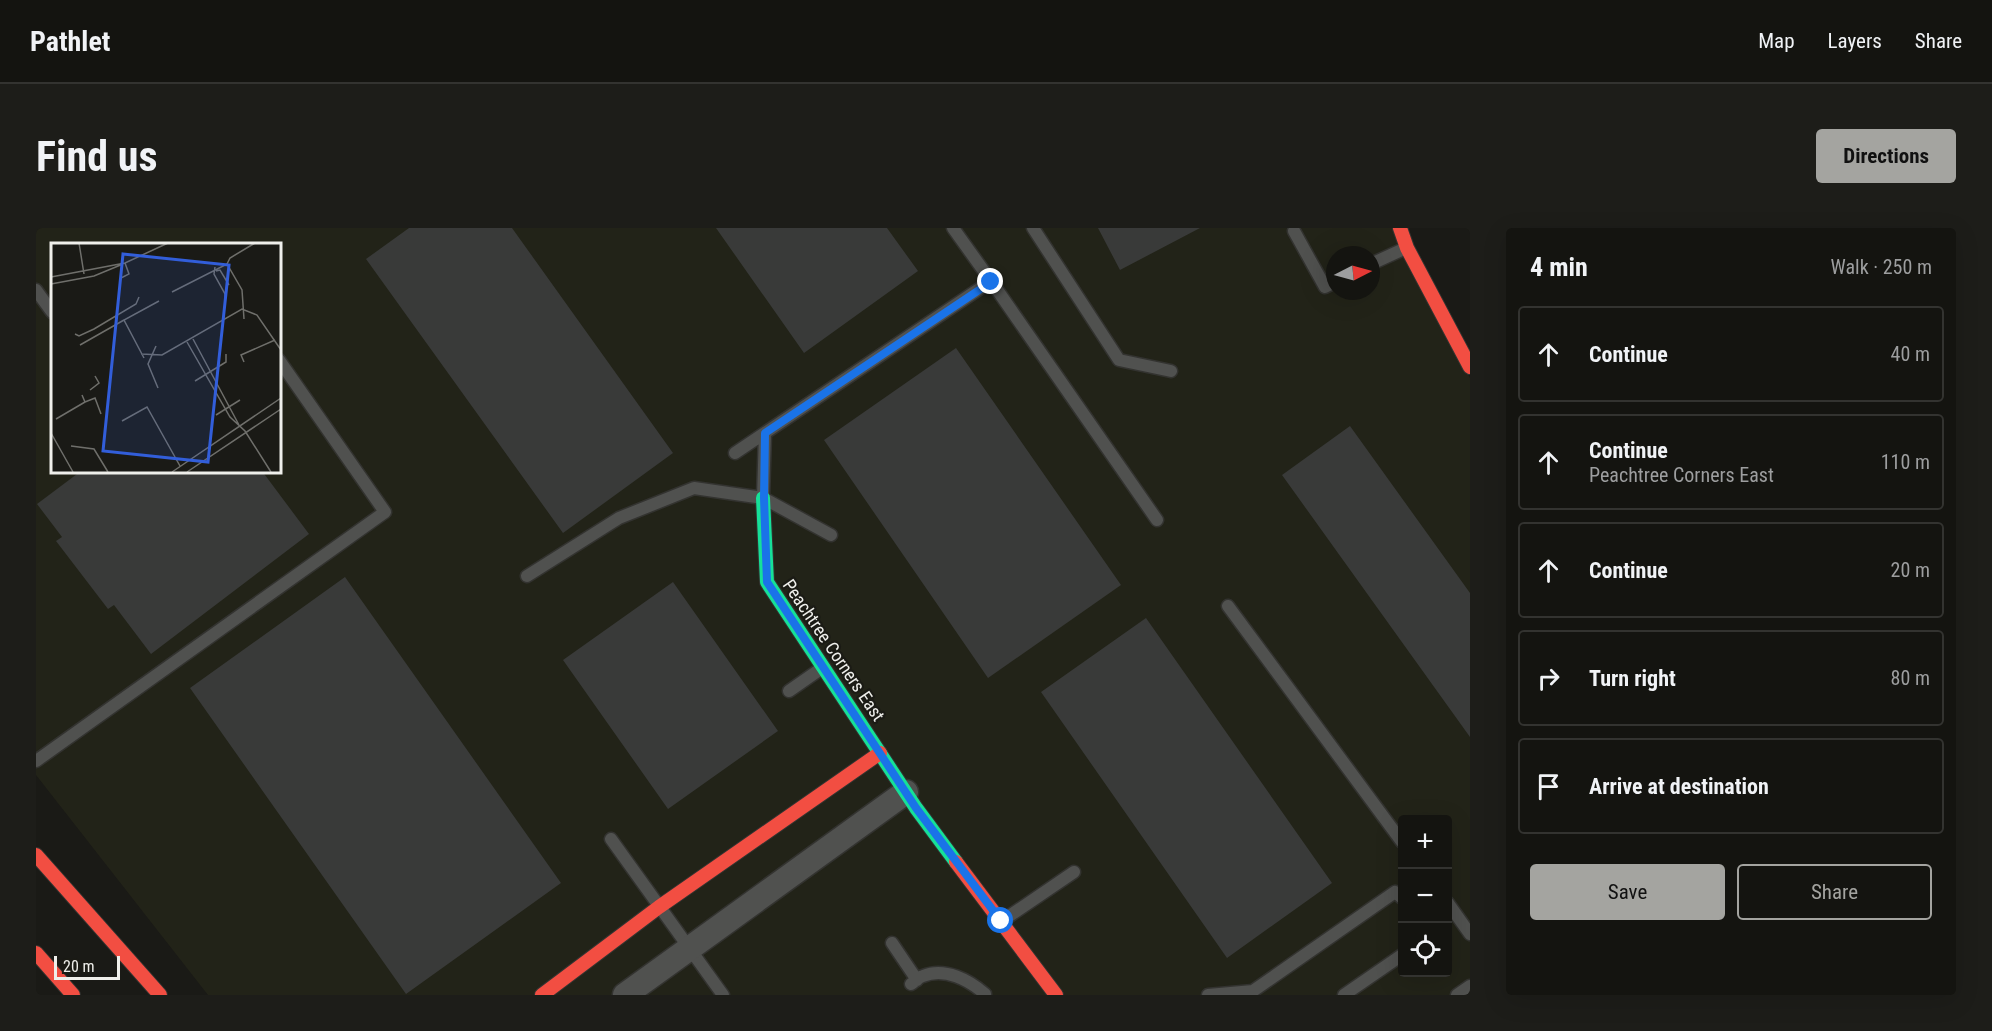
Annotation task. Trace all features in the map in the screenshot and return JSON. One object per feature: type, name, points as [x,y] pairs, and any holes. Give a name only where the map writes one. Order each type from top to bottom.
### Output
[{"type":"main road","points":[[1387,228],[1407,248]]},
{"type":"main road","points":[[1400,228],[1407,248],[1470,367]]},
{"type":"main road","name":"Peachtree Corners East","points":[[764,498],[767,582],[911,800],[1056,995]]},
{"type":"main road","points":[[542,995],[659,907],[880,753]]},
{"type":"main road","points":[[36,855],[160,995]]},
{"type":"main road","points":[[36,952],[73,995]]},
{"type":"street","points":[[625,995],[911,800]]},
{"type":"lane","points":[[953,228],[1157,520]]},
{"type":"lane","points":[[1033,228],[1119,360],[1170,370]]},
{"type":"lane","points":[[1294,231],[1326,286]]},
{"type":"lane","points":[[1380,260],[1407,248]]},
{"type":"lane","points":[[735,453],[991,282]]},
{"type":"lane","points":[[36,290],[51,311]]},
{"type":"lane","points":[[36,761],[385,512],[280,361]]},
{"type":"lane","points":[[764,498],[765,433]]},
{"type":"lane","points":[[526,576],[619,518],[694,488],[764,498],[831,536]]},
{"type":"lane","points":[[1228,606],[1398,837]]},
{"type":"lane","points":[[789,691],[823,667]]},
{"type":"lane","points":[[611,839],[659,907],[692,948],[723,995]]},
{"type":"lane","points":[[1001,921],[1074,872]]},
{"type":"lane","points":[[1208,995],[1253,991],[1395,892],[1398,895]]},
{"type":"lane","points":[[1452,909],[1470,934]]},
{"type":"lane","points":[[892,943],[914,982],[923,976],[946,974],[971,982],[985,994]]},
{"type":"lane","points":[[1344,995],[1398,958]]},
{"type":"lane","points":[[1457,995],[1470,986]]},
{"type":"shaded area","points":[[36,228],[1393,228],[1470,378],[1470,995],[208,995],[36,775]]},
{"type":"building","points":[[409,228],[512,228],[673,453],[563,533],[366,259]]},
{"type":"building","points":[[716,228],[887,228],[918,271],[804,353]]},
{"type":"building","points":[[1098,228],[1200,228],[1120,270]]},
{"type":"building","points":[[956,348],[1121,585],[988,678],[824,440]]},
{"type":"building","points":[[1350,426],[1470,593],[1470,737],[1282,475]]},
{"type":"building","points":[[80,472],[263,472],[309,534],[151,654],[114,605],[108,609],[56,541],[62,537],[37,504]]},
{"type":"building","points":[[345,577],[561,883],[406,994],[190,688]]},
{"type":"building","points":[[673,582],[778,731],[668,809],[563,660]]},
{"type":"building","points":[[1146,618],[1332,883],[1227,958],[1041,692]]},
{"type":"traffic: fast","points":[[763,498],[767,582],[916,808],[956,862]]},
{"type":"traffic: jam","points":[[1400,228],[1407,248],[1470,367]]},
{"type":"traffic: jam","points":[[542,995],[659,907],[880,753]]},
{"type":"traffic: jam","points":[[36,855],[160,995]]},
{"type":"traffic: jam","points":[[956,862],[1056,995]]},
{"type":"traffic: jam","points":[[36,953],[73,995]]},
{"type":"route","points":[[991,282],[765,433],[764,498],[767,582],[916,808],[1001,921]]}]
